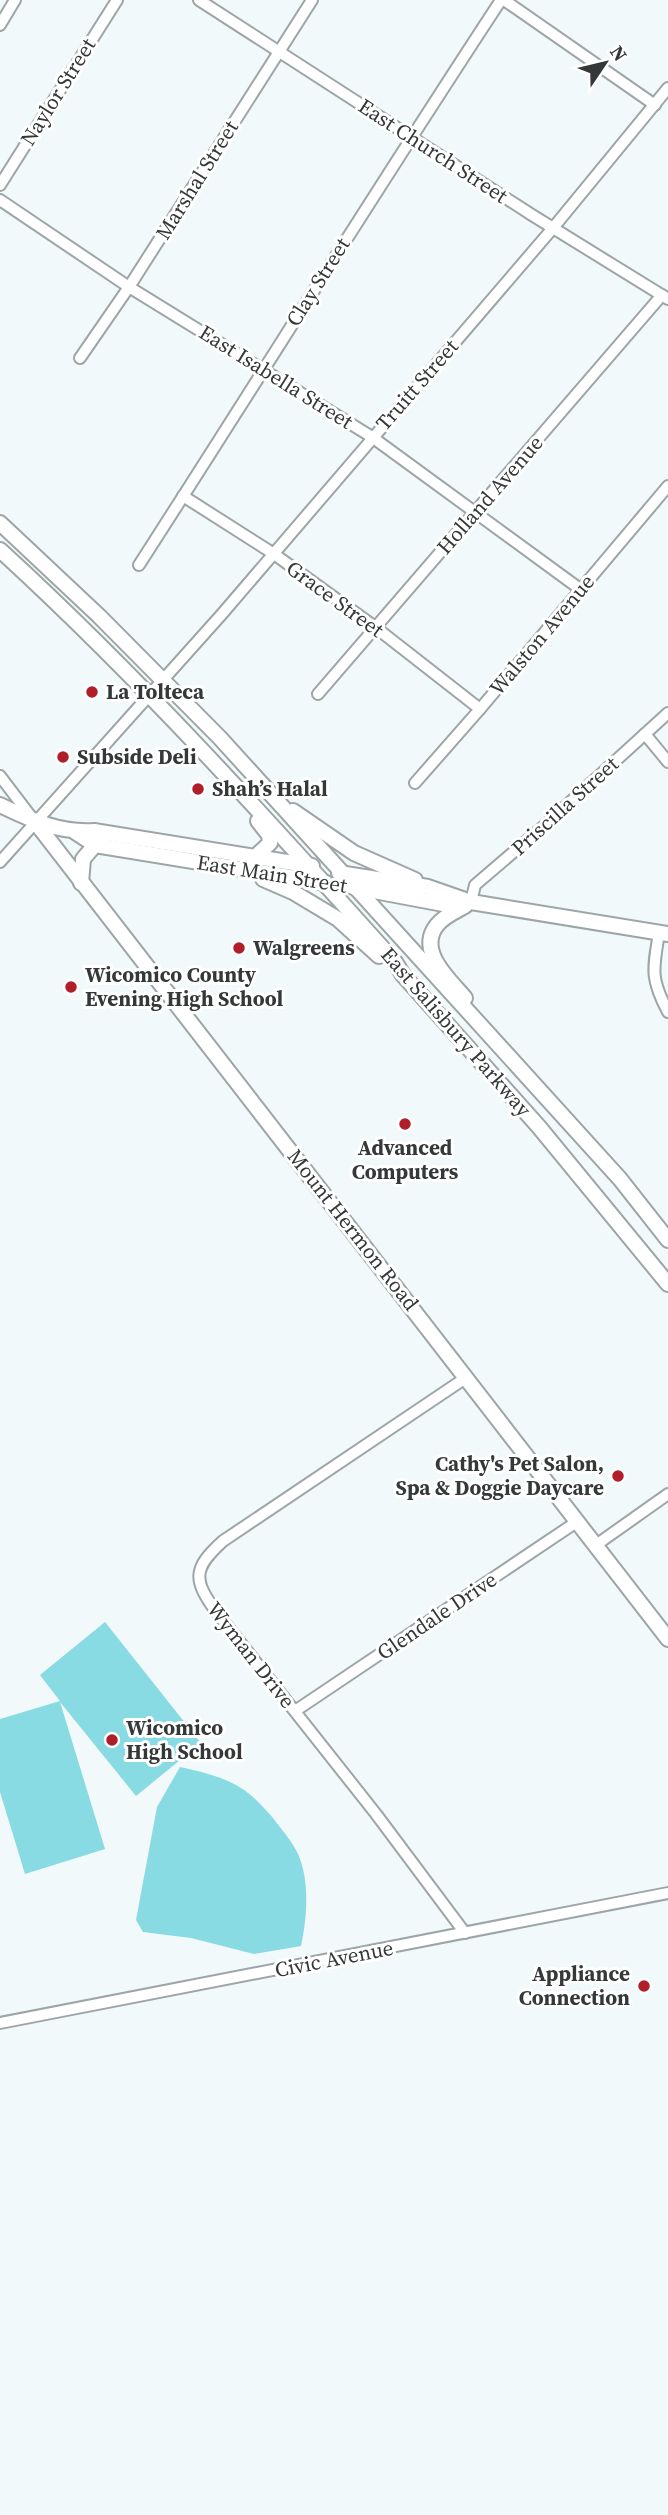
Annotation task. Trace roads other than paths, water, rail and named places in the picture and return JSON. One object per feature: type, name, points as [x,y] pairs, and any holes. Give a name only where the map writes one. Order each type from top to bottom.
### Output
[{"type":"main road","name":"East Salisbury Parkway","points":[[0,523],[163,679],[274,797],[620,1180],[668,1240]]},
{"type":"main road","name":"East Salisbury Parkway","points":[[0,550],[78,622],[234,783],[539,1126],[668,1283]]},
{"type":"main road","points":[[234,783],[247,809],[264,827],[270,839],[268,847],[254,858]]},
{"type":"main road","points":[[274,797],[354,853],[428,887]]},
{"type":"main road","name":"East Main Street","points":[[0,805],[36,823],[75,832],[94,831],[309,866],[428,887],[471,902],[663,933]]},
{"type":"main road","name":"Mount Hermon Road","points":[[36,823],[668,1639]]},
{"type":"main road","name":"East Main Street","points":[[75,832],[95,845],[454,906],[471,902]]},
{"type":"main road","points":[[81,883],[83,859],[95,845]]},
{"type":"main road","points":[[242,870],[293,892],[338,919],[390,967],[403,975]]},
{"type":"main road","points":[[471,902],[437,925],[432,933],[432,955],[465,998],[494,1043]]},
{"type":"street","points":[[0,24],[15,0]]},
{"type":"street","name":"Naylor Street","points":[[0,185],[117,0]]},
{"type":"street","name":"East Church Street","points":[[199,0],[665,297]]},
{"type":"street","name":"Marshal Street","points":[[80,358],[130,287],[312,0]]},
{"type":"street","points":[[502,0],[655,105]]},
{"type":"street","name":"Clay Street","points":[[139,565],[410,136],[502,0]]},
{"type":"street","name":"Truitt Street","points":[[0,862],[274,554],[553,228],[668,88]]},
{"type":"street","name":"East Isabella Street","points":[[0,200],[130,287],[372,438],[580,589]]},
{"type":"street","name":"Holland Avenue","points":[[318,694],[665,297]]},
{"type":"street","name":"Walston Avenue","points":[[415,783],[668,486]]},
{"type":"street","name":"Grace Street","points":[[183,496],[274,554],[375,627],[480,709]]},
{"type":"street","name":"Priscilla Street","points":[[471,902],[475,885],[668,713]]},
{"type":"street","points":[[645,734],[668,762]]},
{"type":"street","points":[[0,776],[36,823]]},
{"type":"street","points":[[663,933],[652,972],[658,993],[668,1012]]},
{"type":"street","name":"Wyman Drive","points":[[465,1933],[199,1586],[200,1567],[223,1541],[467,1377]]},
{"type":"street","points":[[596,1545],[668,1493]]},
{"type":"street","name":"Glendale Drive","points":[[295,1711],[578,1521]]},
{"type":"street","name":"Civic Avenue","points":[[0,2023],[668,1893]]},
{"type":"place","name":"La Tolteca","points":[[92,692]]},
{"type":"place","name":"Subside Deli","points":[[63,757]]},
{"type":"place","name":"Shah’s Halal","points":[[198,789]]},
{"type":"place","name":"Walgreens","points":[[239,948]]},
{"type":"place","name":"Wicomico County Evening High School","points":[[71,987]]},
{"type":"place","name":"Advanced Computers","points":[[405,1124]]},
{"type":"place","name":"Cathy's Pet Salon, Spa & Doggie Daycare","points":[[618,1476]]},
{"type":"place","name":"Wicomico High School","points":[[112,1740]]},
{"type":"place","name":"Appliance Connection","points":[[644,1986]]}]
